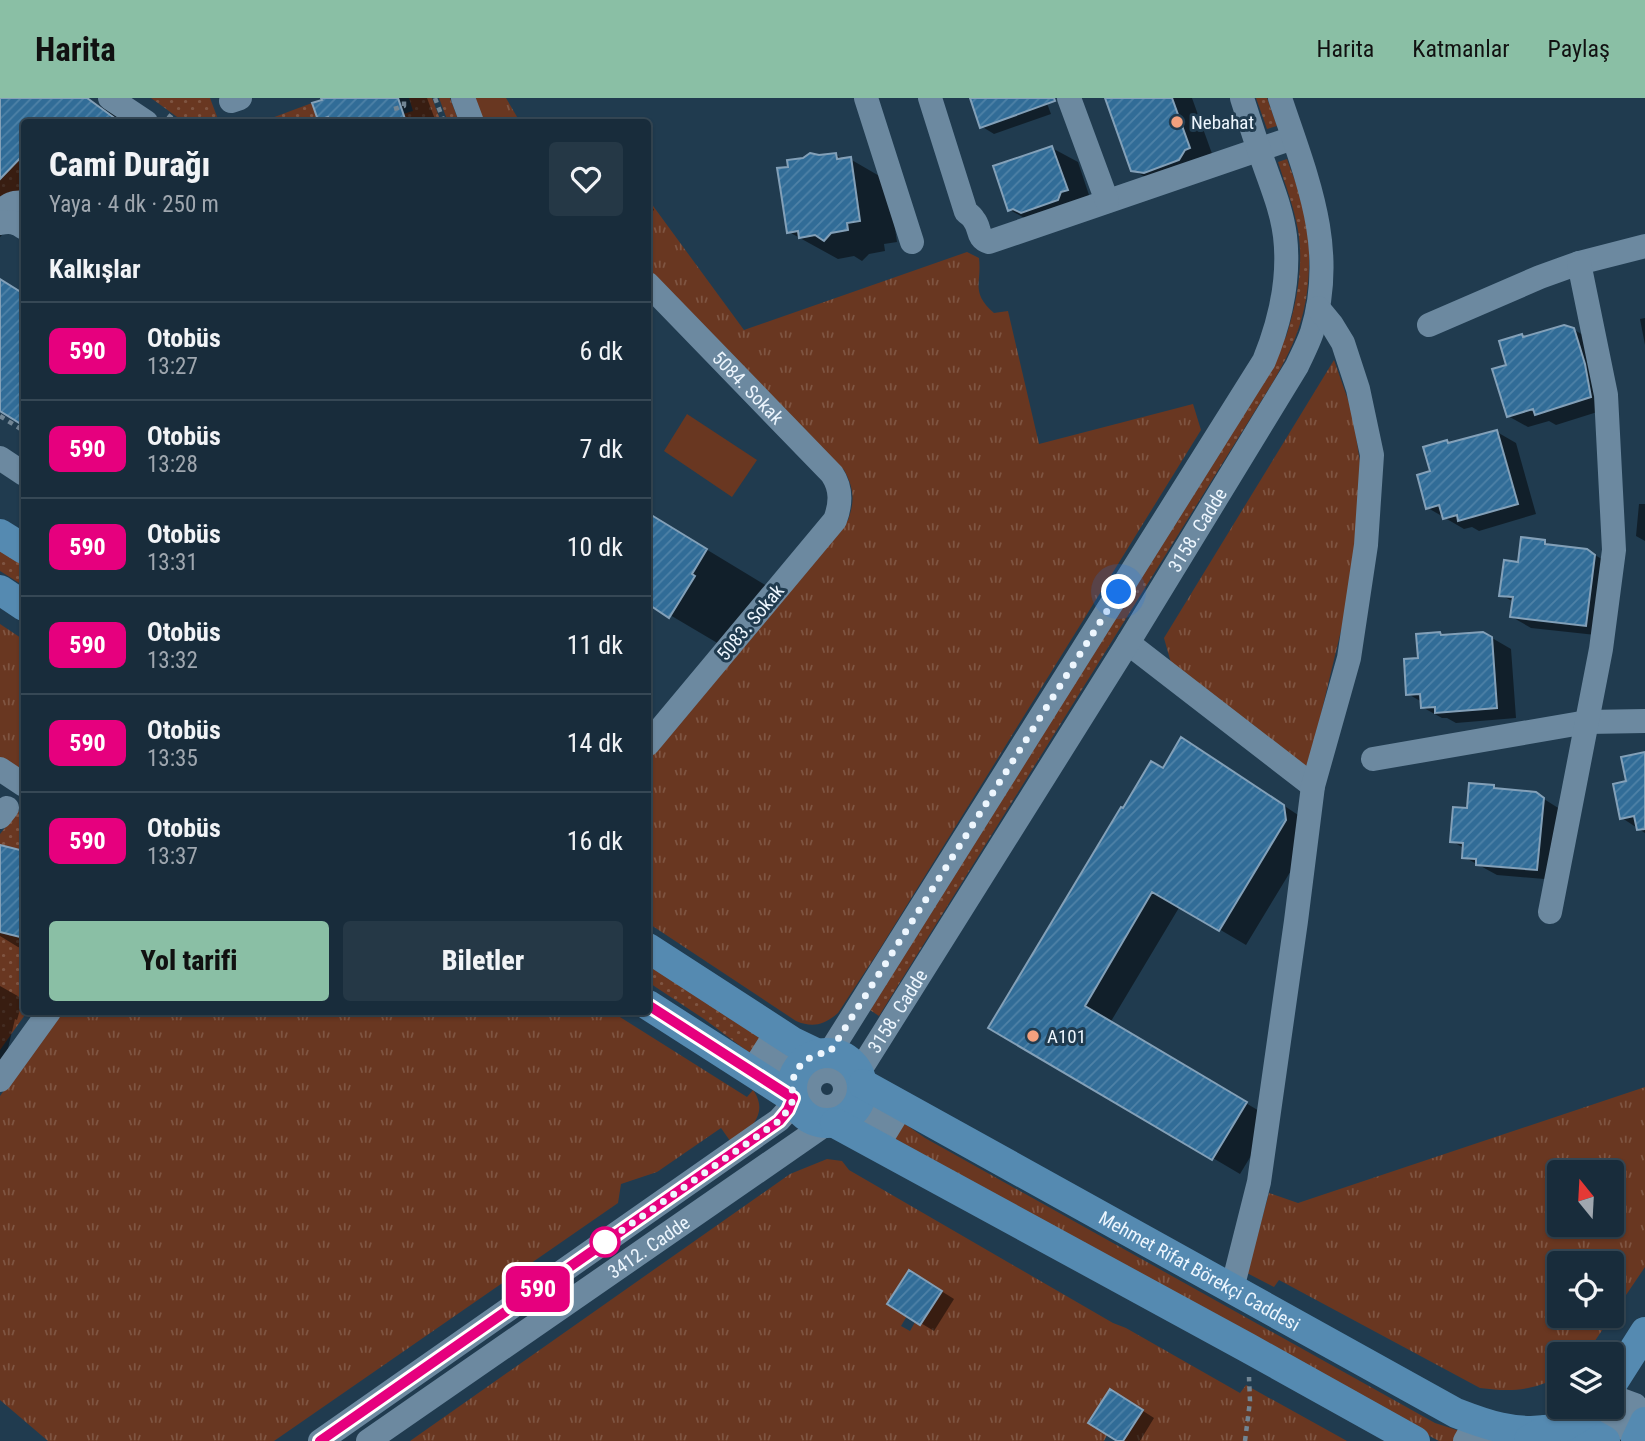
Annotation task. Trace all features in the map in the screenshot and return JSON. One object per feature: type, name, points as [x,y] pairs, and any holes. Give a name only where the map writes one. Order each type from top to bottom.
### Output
[{"type":"main road","points":[[0,534],[21,547]]},
{"type":"main road","points":[[0,590],[21,604]]},
{"type":"main road","name":"Mehmet Rifat Börekçi Caddesi","points":[[651,950],[793,1042],[844,1062],[1231,1289],[1457,1413],[1503,1429],[1546,1432]]},
{"type":"main road","points":[[651,1007],[793,1098]]},
{"type":"main road","points":[[807,1058],[844,1062],[862,1094],[853,1113],[844,1119],[832,1117],[815,1121],[806,1116],[793,1098],[794,1077],[799,1066],[807,1058]]},
{"type":"main road","points":[[832,1117],[1415,1441]]},
{"type":"main road","points":[[1624,1365],[1645,1332]]},
{"type":"main road","points":[[1546,1432],[1573,1419]]},
{"type":"main road","points":[[1636,1441],[1645,1422]]},
{"type":"main road","points":[[1546,1432],[1584,1429],[1605,1441]]},
{"type":"street","points":[[110,98],[142,119]]},
{"type":"street","points":[[463,98],[471,119]]},
{"type":"street","points":[[866,98],[912,243]]},
{"type":"street","points":[[930,98],[966,212],[975,220],[984,241],[989,242],[1293,138]]},
{"type":"street","points":[[1069,98],[1107,201]]},
{"type":"street","name":"3158. Cadde","points":[[844,1062],[1264,361],[1280,311],[1286,266],[1285,235],[1242,98]]},
{"type":"street","name":"3158. Cadde","points":[[844,1062],[1128,643],[1297,366],[1312,333],[1318,308],[1321,273],[1319,229],[1309,186],[1280,98]]},
{"type":"street","points":[[0,211],[9,205],[21,203]]},
{"type":"street","points":[[0,223],[15,223],[21,226]]},
{"type":"street","points":[[1429,326],[1540,277],[1579,263],[1645,246]]},
{"type":"street","points":[[1550,912],[1601,649],[1614,550],[1606,396],[1579,263]]},
{"type":"street","name":"5084. Sokak","points":[[651,287],[832,474],[838,482],[840,494]]},
{"type":"street","points":[[1231,1289],[1259,1182],[1314,786],[1349,658],[1366,545],[1372,455],[1358,389],[1343,344],[1318,308]]},
{"type":"street","points":[[0,458],[21,472]]},
{"type":"street","name":"5083. Sokak","points":[[651,735],[657,717],[835,520],[840,508],[840,494]]},
{"type":"street","points":[[1128,643],[1314,786]]},
{"type":"street","points":[[1373,759],[1587,722],[1645,721]]},
{"type":"street","points":[[0,769],[21,783]]},
{"type":"street","points":[[0,1080],[47,1015]]},
{"type":"street","name":"3412. Cadde","points":[[320,1441],[779,1121],[793,1098]]},
{"type":"street","name":"3412. Cadde","points":[[368,1441],[832,1117]]},
{"type":"street","points":[[1601,1419],[1623,1428],[1634,1405],[1624,1401]]},
{"type":"street","points":[[350,1420],[368,1441]]},
{"type":"street","points":[[1465,1441],[1469,1434],[1492,1441]]},
{"type":"path","points":[[394,109],[404,106],[404,98]]},
{"type":"path","points":[[435,98],[443,119]]},
{"type":"path","points":[[0,416],[21,429]]},
{"type":"path","points":[[1245,1441],[1250,1401],[1248,1348]]},
{"type":"green space","points":[[151,98],[210,98],[218,119],[180,119]]},
{"type":"green space","points":[[409,98],[432,98],[440,119],[405,119],[403,114],[413,111]]},
{"type":"green space","points":[[439,98],[450,98],[458,119],[447,119]]},
{"type":"green space","points":[[472,98],[506,98],[518,119],[481,119]]},
{"type":"green space","points":[[1256,98],[1267,98],[1277,126],[1267,129]]},
{"type":"green space","points":[[312,103],[318,119],[269,119]]},
{"type":"green space","points":[[21,157],[21,204],[0,211],[0,179]]},
{"type":"green space","points":[[1287,159],[1305,211],[1309,247],[1305,305],[1290,351],[879,1016],[870,1010],[1286,337],[1300,270],[1300,243],[1296,221],[1278,162]]},
{"type":"green space","points":[[651,203],[744,330],[967,252],[979,258],[979,293],[982,299],[994,313],[1008,311],[1039,444],[1193,404],[1201,430],[876,955],[838,1013],[818,1024],[796,1021],[651,925],[651,754],[848,520],[852,507],[852,489],[844,470],[732,361],[651,273]]},
{"type":"green space","points":[[1334,360],[1352,411],[1362,475],[1356,568],[1308,768],[1173,670],[1164,638]]},
{"type":"green space","points":[[687,414],[757,460],[732,497],[664,451]]},
{"type":"green space","points":[[0,550],[21,564],[21,584],[0,571]]},
{"type":"green space","points":[[0,624],[21,638],[21,772],[0,758]]},
{"type":"green space","points":[[21,808],[21,850],[1,845],[0,848],[0,834]]},
{"type":"green space","points":[[0,932],[21,937],[21,1015],[25,1015],[0,1050]]},
{"type":"green space","points":[[651,967],[771,1041],[759,1060],[651,984]]},
{"type":"green space","points":[[59,1015],[617,1015],[747,1097],[753,1090],[759,1106],[751,1127],[733,1145],[721,1128],[657,1172],[621,1184],[618,1203],[274,1441],[48,1441],[0,1400],[0,1096]]},
{"type":"green space","points":[[1645,1087],[1645,1267],[1624,1298],[1624,1251],[1547,1251],[1547,1328],[1604,1328],[1594,1342],[1547,1342],[1547,1382],[1530,1388],[1511,1390],[1480,1388],[1279,1280],[1274,1287],[1247,1273],[1269,1193],[1298,1203]]},
{"type":"green space","points":[[895,1117],[925,1138],[1435,1423],[1469,1434],[1465,1441],[1439,1441],[1382,1411],[884,1135]]},
{"type":"green space","points":[[827,1159],[842,1161],[849,1170],[1113,1323],[1240,1393],[1246,1385],[1347,1441],[1123,1441],[1143,1410],[1110,1389],[1088,1423],[1107,1435],[1104,1441],[410,1441],[790,1174]],"holes":[[[909,1270],[942,1291],[920,1325],[915,1322],[910,1331],[901,1326],[907,1316],[887,1304]]]},
{"type":"building","points":[[0,98],[87,98],[116,119],[21,119],[21,157],[0,179]]},
{"type":"building","points":[[321,98],[398,98],[405,119],[318,119],[312,103],[322,100]]},
{"type":"building","points":[[970,98],[1054,98],[1055,101],[980,128]]},
{"type":"building","points":[[1105,98],[1172,98],[1190,148],[1185,150],[1179,160],[1144,173],[1131,171]]},
{"type":"building","points":[[1052,146],[1068,190],[1061,192],[1058,200],[1021,213],[1013,209],[1008,211],[993,166]]},
{"type":"building","points":[[810,153],[836,153],[837,159],[851,157],[860,221],[847,223],[848,230],[831,233],[824,241],[815,235],[799,238],[798,231],[787,233],[777,168],[788,167],[787,160],[803,158]]},
{"type":"building","points":[[0,279],[21,292],[21,424],[0,411]]},
{"type":"building","points":[[1564,325],[1574,328],[1591,397],[1535,415],[1533,409],[1507,417],[1492,369],[1506,365],[1499,341]]},
{"type":"building","points":[[1497,430],[1518,504],[1458,521],[1457,515],[1443,519],[1439,505],[1426,509],[1417,475],[1430,471],[1423,447]]},
{"type":"building","points":[[651,515],[707,549],[692,574],[695,576],[669,618],[651,606]]},
{"type":"building","points":[[1521,537],[1545,540],[1545,544],[1587,549],[1595,555],[1586,626],[1510,617],[1513,597],[1499,596],[1504,560],[1518,562]]},
{"type":"building","points":[[1440,632],[1441,635],[1483,632],[1492,637],[1497,708],[1435,713],[1435,707],[1421,708],[1420,694],[1406,695],[1404,659],[1418,658],[1416,634]]},
{"type":"building","points":[[1181,737],[1284,805],[1286,820],[1219,931],[1152,892],[1085,1006],[1247,1102],[1212,1160],[988,1028],[1151,761],[1163,768]]},
{"type":"building","points":[[1645,752],[1645,829],[1637,830],[1634,816],[1620,819],[1613,784],[1626,781],[1621,757]]},
{"type":"building","points":[[1469,783],[1536,792],[1544,798],[1537,870],[1476,865],[1476,859],[1462,858],[1463,843],[1450,842],[1453,807],[1467,808]]},
{"type":"building","points":[[0,845],[21,850],[21,937],[0,932]]},
{"type":"building","points":[[909,1270],[942,1291],[920,1325],[887,1304]]},
{"type":"building","points":[[1110,1389],[1143,1410],[1123,1441],[1117,1441],[1088,1423]]},
{"type":"bus line","name":"590","points":[[320,1441],[779,1121],[788,1110],[793,1098],[651,1007]]},
{"type":"place","name":"Nebahat","points":[[1177,122]]},
{"type":"place","name":"A101","points":[[1033,1036]]},
{"type":"route","points":[[605,1242],[598,1247],[779,1121],[788,1110],[793,1098],[794,1077],[799,1066],[807,1058],[830,1052],[1119,592]]}]
